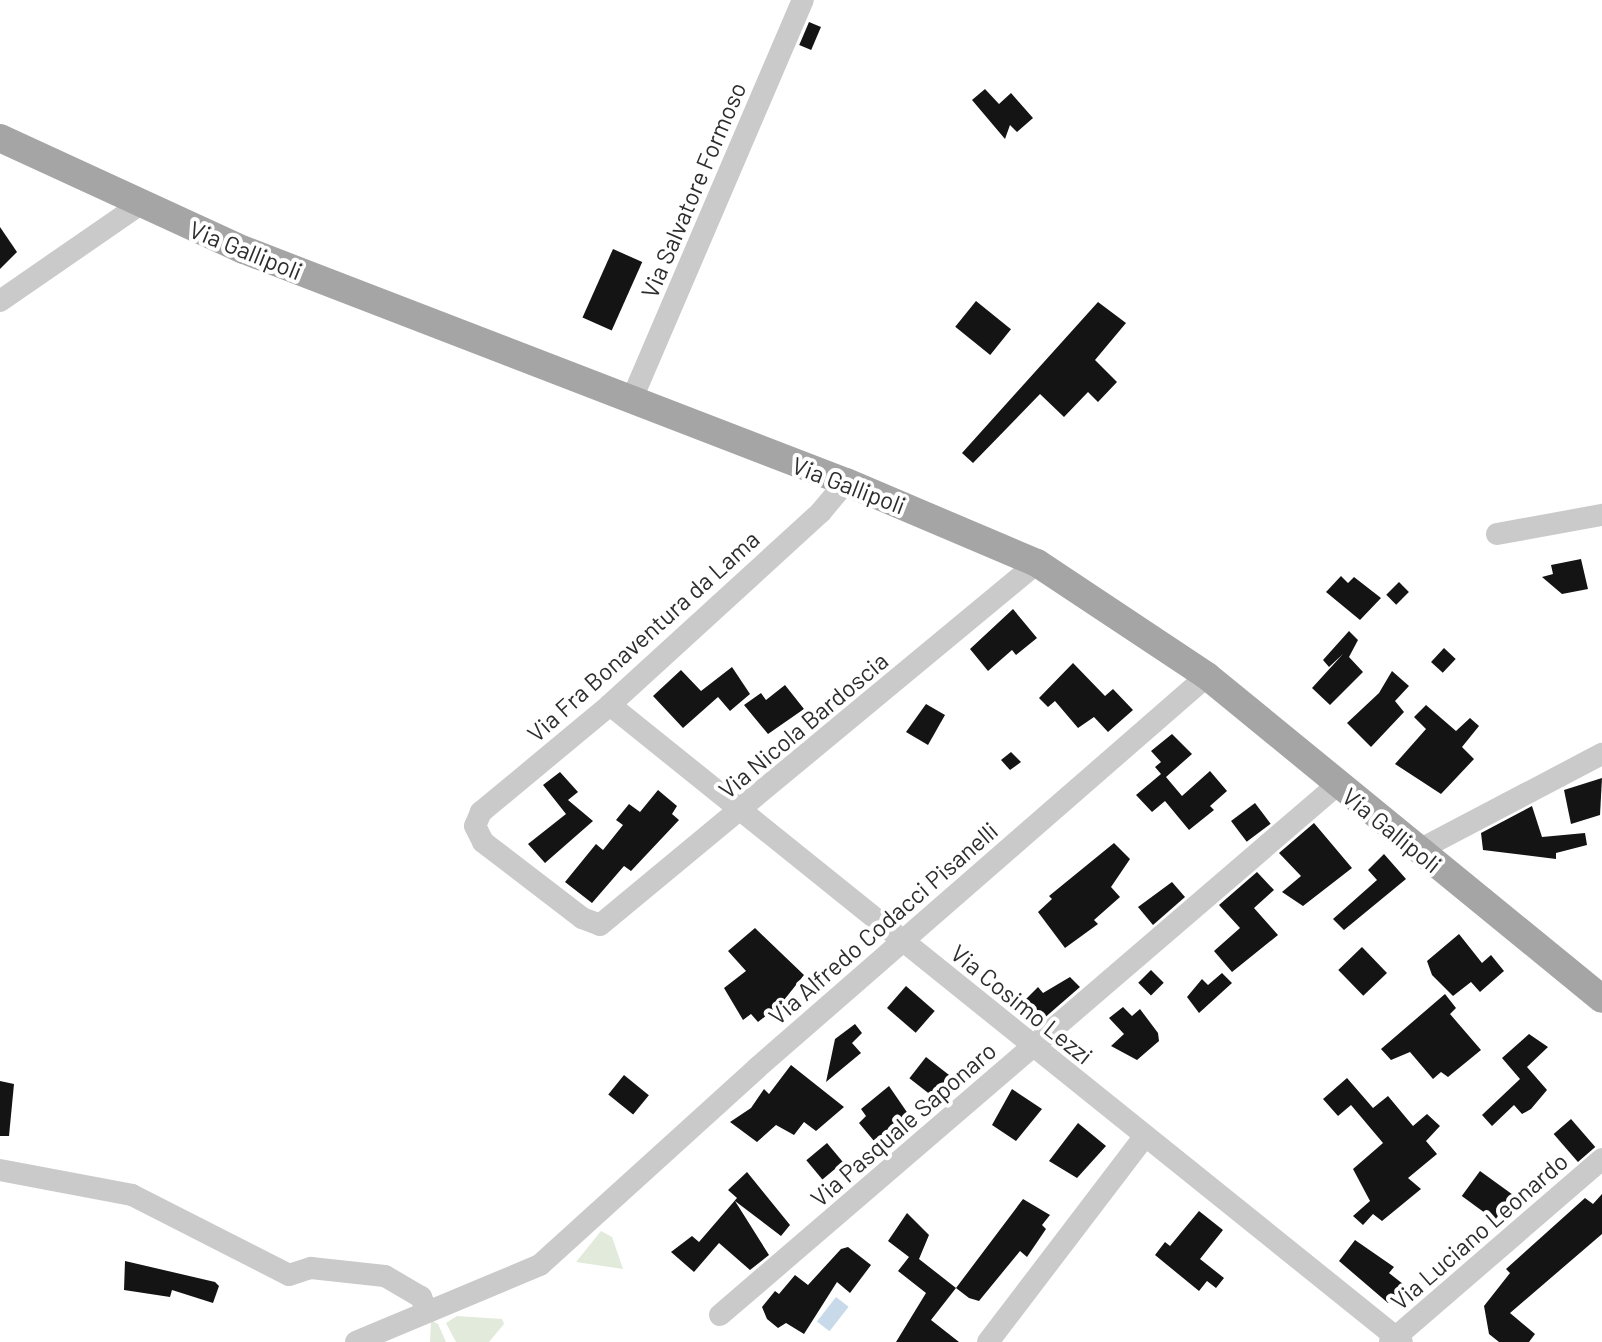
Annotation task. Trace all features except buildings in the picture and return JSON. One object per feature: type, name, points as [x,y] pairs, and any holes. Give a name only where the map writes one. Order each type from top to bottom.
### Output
[{"type":"main road","name":"Via Gallipoli","points":[[0,138],[139,205],[631,401],[846,482],[1037,563],[1207,676],[1417,851],[1602,999]]},
{"type":"street","name":"Via Salvatore Formoso","points":[[631,401],[803,0]]},
{"type":"street","points":[[0,301],[139,205]]},
{"type":"street","name":"Via Fra Bonaventura da Lama","points":[[600,925],[582,918],[483,842],[475,826],[481,812],[610,705],[821,512],[846,482]]},
{"type":"street","points":[[1497,534],[1602,515]]},
{"type":"street","name":"Via Nicola Bardoscia","points":[[600,925],[1037,563]]},
{"type":"street","name":"Via Alfredo Codacci Pisanelli","points":[[356,1342],[540,1265],[901,941],[1207,676]]},
{"type":"street","name":"Via Cosimo Lezzi","points":[[610,705],[1396,1340]]},
{"type":"street","points":[[1417,851],[1602,754]]},
{"type":"street","name":"Via Pasquale Saponaro","points":[[720,1315],[1337,785]]},
{"type":"street","points":[[988,1342],[1145,1136]]},
{"type":"street","name":"Via Luciano Leonardo","points":[[1396,1340],[1602,1159]]},
{"type":"street","points":[[0,1170],[132,1195],[209,1238],[289,1275],[311,1268],[385,1276],[421,1297],[427,1312]]},
{"type":"green space","points":[[601,1231],[612,1237],[623,1269],[576,1262]]},
{"type":"green space","points":[[457,1316],[502,1319],[504,1324],[489,1342],[456,1342],[446,1323]]},
{"type":"green space","points":[[431,1320],[438,1324],[446,1342],[430,1342]]},
{"type":"water","points":[[836,1297],[849,1307],[830,1331],[817,1321]]}]
